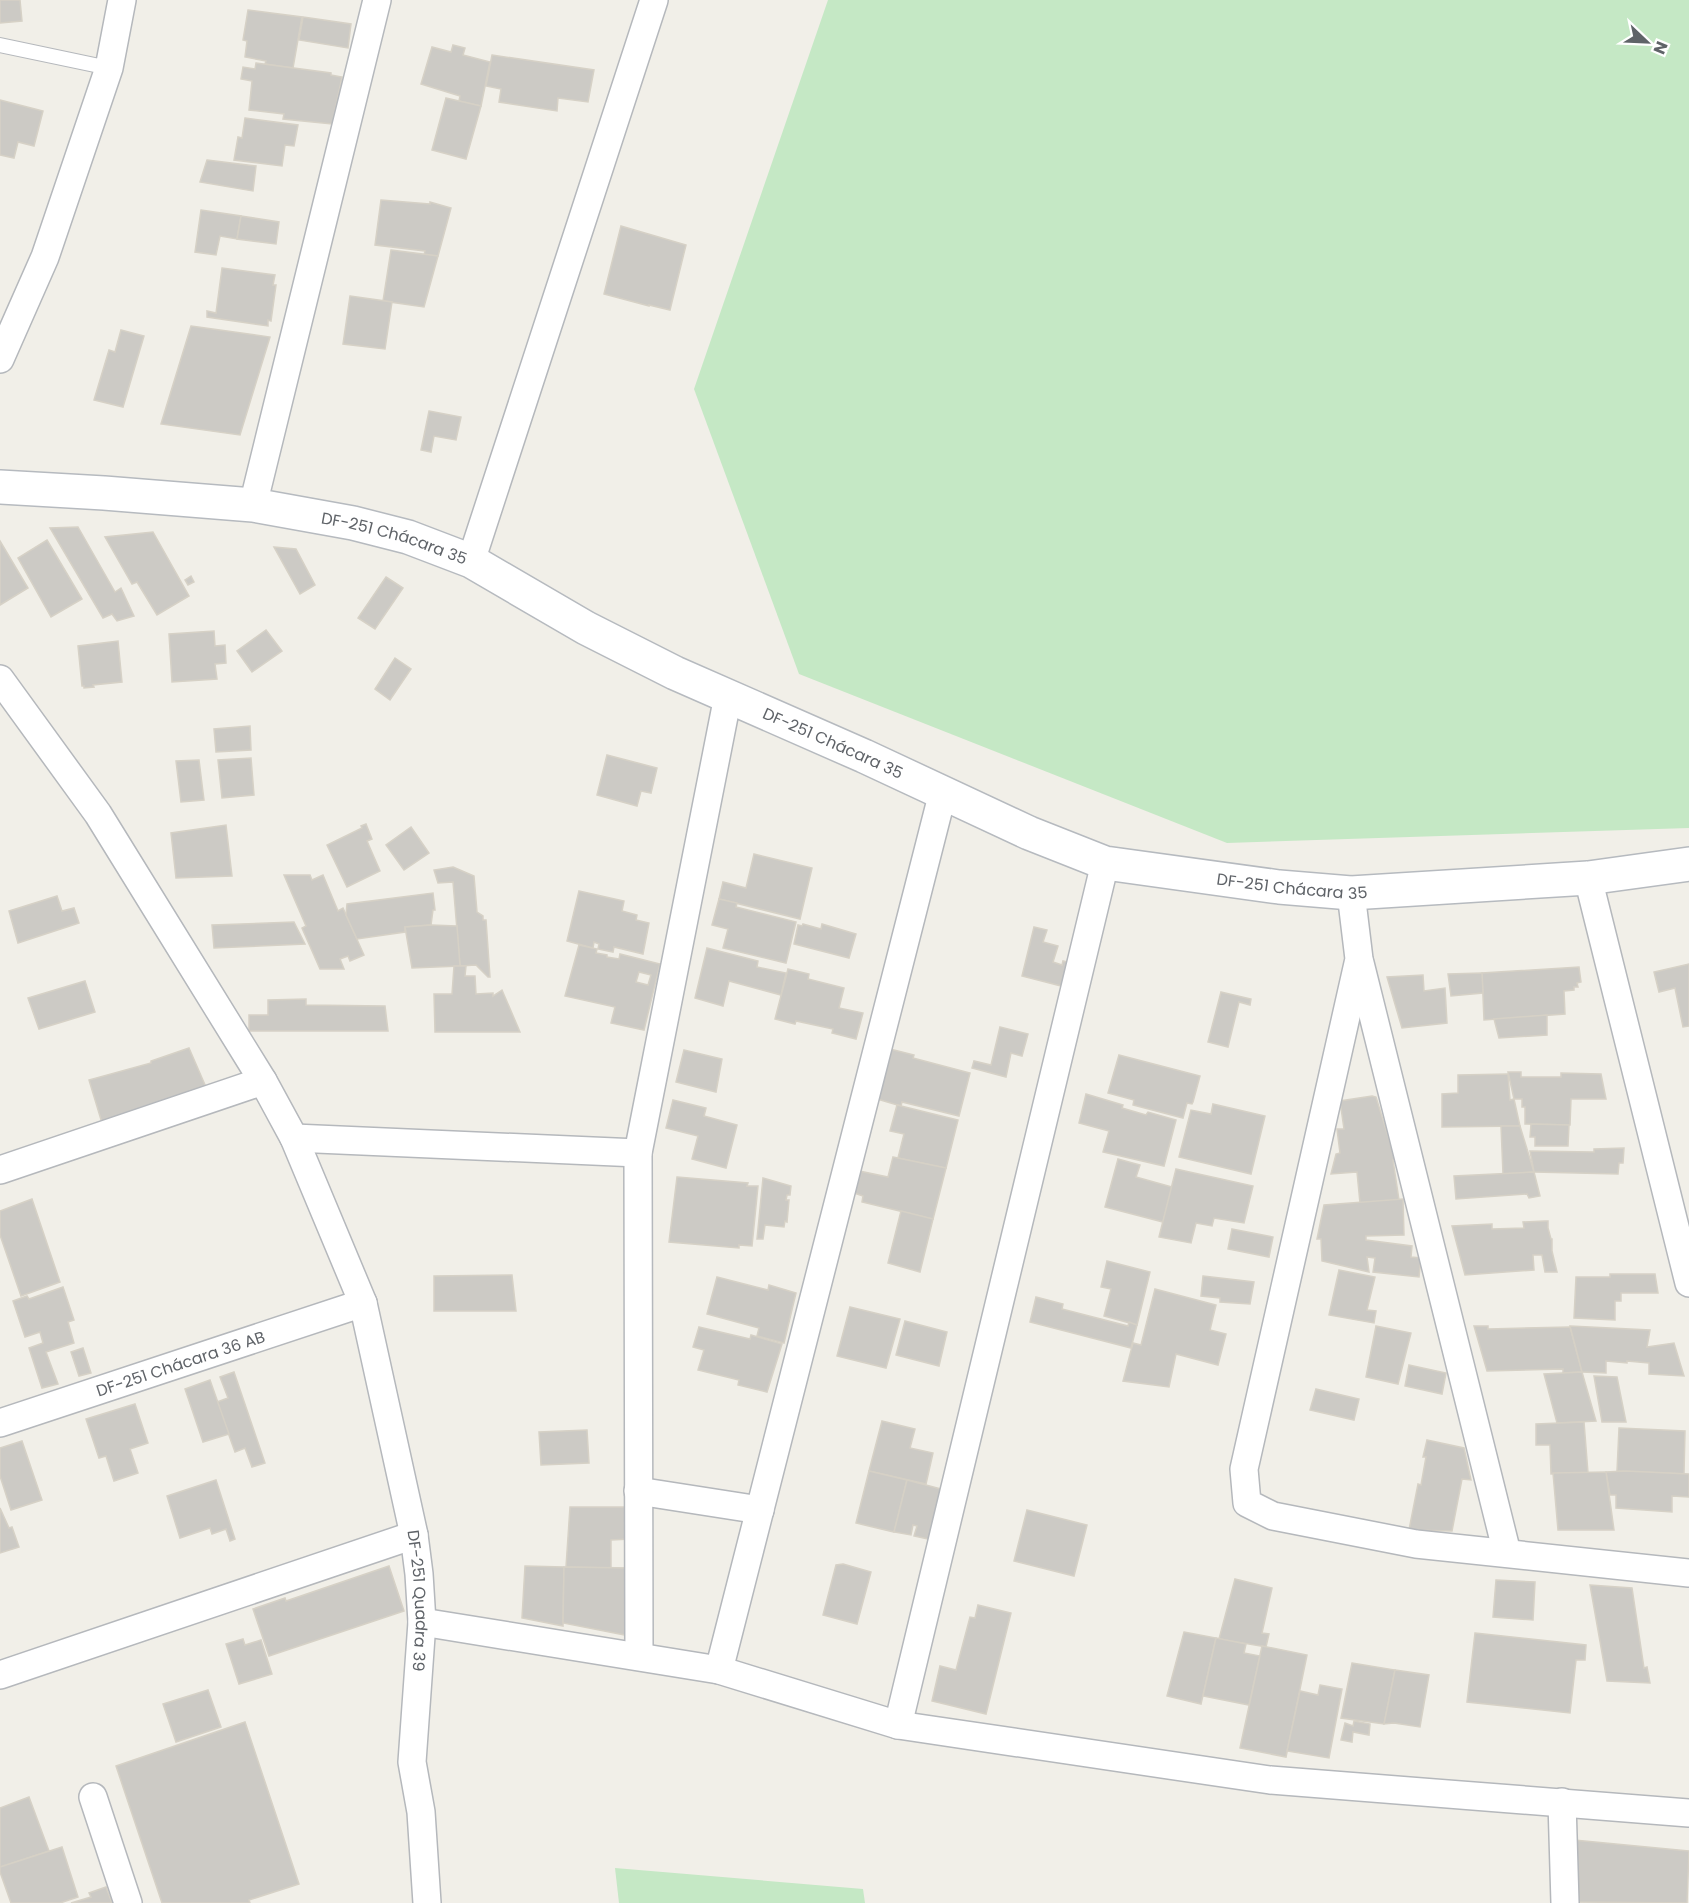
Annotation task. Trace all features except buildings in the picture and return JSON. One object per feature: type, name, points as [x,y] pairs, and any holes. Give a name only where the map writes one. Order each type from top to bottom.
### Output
[{"type":"street","points":[[0,359],[45,258],[109,68],[122,0]]},
{"type":"street","points":[[253,506],[377,0]]},
{"type":"street","points":[[471,561],[654,0]]},
{"type":"street","name":"DF-251 Chácara 35","points":[[0,487],[104,493],[253,506],[353,523],[408,537],[471,561],[586,628],[675,673],[943,792],[1029,833],[1105,862],[1279,887],[1351,893],[1588,878],[1689,864]]},
{"type":"street","name":"DF-251 Quadra 39","points":[[0,679],[98,813],[263,1081],[294,1138],[363,1303],[414,1534],[422,1622],[412,1762],[421,1812],[427,1903]]},
{"type":"street","points":[[639,1655],[638,1153],[728,696]]},
{"type":"street","points":[[719,1670],[943,792]]},
{"type":"street","points":[[898,1725],[1105,862]]},
{"type":"street","points":[[1588,878],[1689,1283]]},
{"type":"street","points":[[1351,893],[1359,959],[1507,1553]]},
{"type":"street","points":[[1359,959],[1244,1468],[1247,1503],[1273,1516],[1416,1544],[1689,1573]]},
{"type":"street","points":[[0,1170],[263,1081]]},
{"type":"street","points":[[294,1138],[638,1153]]},
{"type":"street","name":"DF-251 Chácara 36 AB","points":[[0,1423],[363,1303]]},
{"type":"street","points":[[638,1491],[760,1510]]},
{"type":"street","points":[[0,1675],[414,1534]]},
{"type":"street","points":[[422,1622],[639,1655],[719,1670],[898,1725],[1270,1780],[1689,1813]]},
{"type":"street","points":[[93,1797],[128,1903]]},
{"type":"street","points":[[1563,1802],[1565,1903]]},
{"type":"lane","points":[[0,45],[109,68]]},
{"type":"green space","points":[[828,0],[1689,0],[1689,828],[1227,843],[799,674],[694,389]]},
{"type":"green space","points":[[615,1868],[863,1889],[865,1903],[619,1903]]}]
